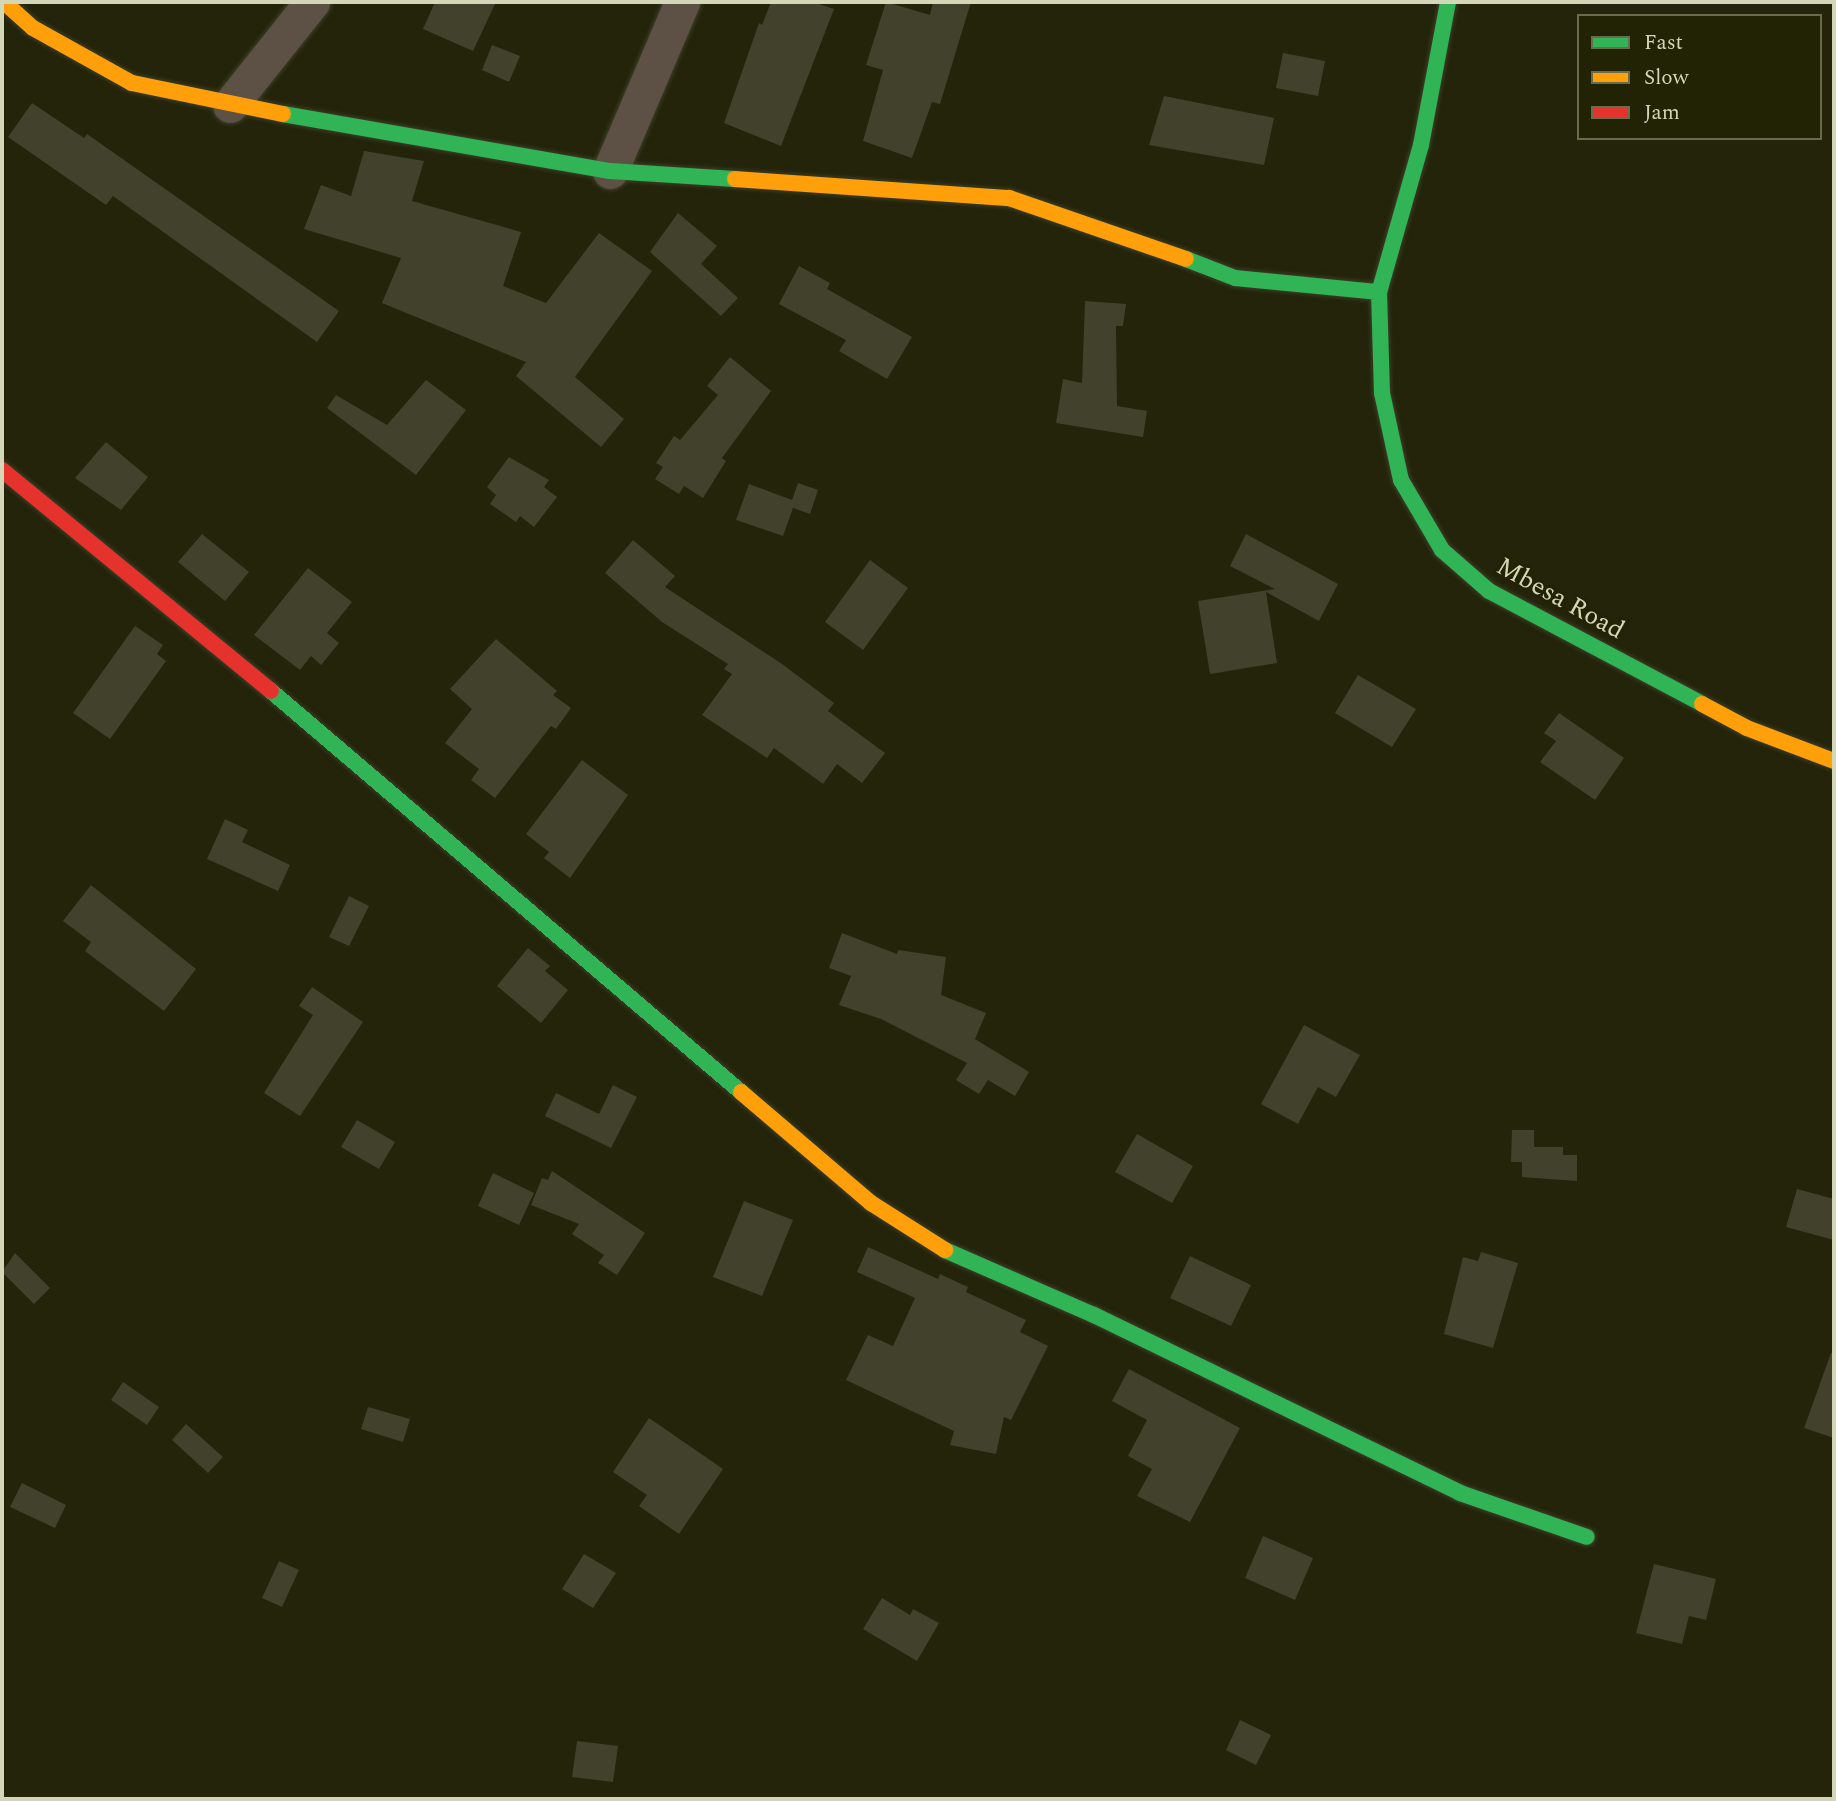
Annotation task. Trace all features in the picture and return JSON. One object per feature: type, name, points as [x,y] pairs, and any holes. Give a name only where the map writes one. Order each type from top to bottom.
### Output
[{"type":"street","points":[[4,2],[33,28],[132,83],[230,105],[610,171],[1009,198],[1107,229],[1235,278],[1380,292]]},
{"type":"street","points":[[230,105],[312,2]]},
{"type":"street","points":[[610,171],[682,2]]},
{"type":"street","name":"Mbesa Road","points":[[1448,2],[1421,145],[1380,292],[1382,394],[1401,480],[1442,550],[1502,598],[1747,728],[1834,761]]},
{"type":"street","points":[[2,470],[138,577],[871,1203],[960,1260],[1094,1315],[1460,1493],[1587,1537]]},
{"type":"building","points":[[435,2],[496,2],[473,51],[423,29]]},
{"type":"building","points":[[771,2],[813,2],[834,9],[781,146],[724,123],[759,23],[762,25]]},
{"type":"building","points":[[886,2],[930,15],[933,2],[971,2],[940,104],[932,102],[912,158],[863,141],[883,70],[866,65]]},
{"type":"building","points":[[492,45],[520,56],[509,82],[482,70]]},
{"type":"building","points":[[1283,53],[1325,61],[1318,96],[1276,88]]},
{"type":"building","points":[[1164,96],[1274,118],[1264,165],[1149,145]]},
{"type":"building","points":[[32,103],[84,138],[87,134],[339,311],[317,342],[113,196],[106,205],[8,137]]},
{"type":"building","points":[[364,151],[424,161],[412,201],[521,232],[503,286],[546,303],[599,233],[652,271],[575,377],[624,419],[601,447],[516,376],[526,362],[382,303],[401,258],[304,229],[321,185],[351,196]]},
{"type":"building","points":[[678,213],[717,246],[701,264],[738,298],[721,316],[650,252]]},
{"type":"building","points":[[799,266],[830,283],[827,289],[912,337],[887,379],[839,351],[846,340],[779,304]]},
{"type":"building","points":[[1085,301],[1126,304],[1123,326],[1116,326],[1117,406],[1147,411],[1143,437],[1056,423],[1063,379],[1082,383]]},
{"type":"building","points":[[730,357],[771,391],[722,458],[726,461],[703,498],[684,486],[679,494],[655,479],[663,467],[656,463],[674,436],[680,440],[718,395],[707,386]]},
{"type":"building","points":[[426,380],[466,410],[416,475],[327,408],[336,395],[387,425]]},
{"type":"building","points":[[106,442],[148,477],[121,510],[75,478]]},
{"type":"building","points":[[509,457],[549,480],[544,487],[557,497],[534,527],[520,516],[516,522],[490,504],[496,495],[487,487]]},
{"type":"building","points":[[798,483],[818,490],[810,514],[793,508],[783,536],[736,520],[749,484],[792,500]]},
{"type":"building","points":[[202,534],[249,572],[225,601],[178,562]]},
{"type":"building","points":[[1246,534],[1338,584],[1319,621],[1266,592],[1277,663],[1210,674],[1198,601],[1275,589],[1230,566]]},
{"type":"building","points":[[633,540],[675,576],[665,587],[782,664],[834,703],[828,711],[885,753],[862,783],[837,764],[823,784],[774,748],[767,758],[702,715],[732,674],[724,669],[728,664],[662,622],[605,573]]},
{"type":"building","points":[[870,560],[908,588],[863,650],[825,622]]},
{"type":"building","points":[[308,568],[352,602],[327,633],[339,643],[321,665],[311,656],[300,670],[254,635]]},
{"type":"building","points":[[135,626],[163,645],[157,654],[166,661],[110,739],[73,713]]},
{"type":"building","points":[[496,639],[557,691],[553,695],[571,708],[556,729],[551,726],[495,798],[471,780],[479,769],[445,743],[472,709],[450,689]]},
{"type":"building","points":[[1358,675],[1416,709],[1392,747],[1335,713]]},
{"type":"building","points":[[1559,713],[1624,758],[1595,800],[1540,762],[1556,741],[1544,733]]},
{"type":"building","points":[[582,760],[628,795],[570,878],[544,858],[549,852],[526,834]]},
{"type":"building","points":[[225,819],[248,830],[242,842],[290,865],[278,891],[207,859]]},
{"type":"building","points":[[91,885],[196,969],[164,1011],[85,951],[91,942],[63,921]]},
{"type":"building","points":[[349,896],[369,906],[349,946],[329,937]]},
{"type":"building","points":[[842,933],[897,954],[898,950],[946,957],[941,995],[986,1013],[975,1039],[1029,1072],[1015,1096],[988,1080],[979,1094],[956,1080],[967,1063],[881,1019],[839,1005],[851,976],[829,968]]},
{"type":"building","points":[[528,948],[550,966],[545,971],[568,990],[541,1023],[497,986]]},
{"type":"building","points":[[312,987],[363,1022],[300,1116],[264,1093],[313,1015],[299,1006]]},
{"type":"building","points":[[1304,1025],[1360,1055],[1336,1097],[1318,1087],[1298,1124],[1261,1104]]},
{"type":"building","points":[[613,1085],[637,1097],[611,1148],[545,1116],[556,1093],[599,1114]]},
{"type":"building","points":[[357,1120],[395,1142],[379,1169],[341,1147]]},
{"type":"building","points":[[1512,1130],[1534,1130],[1534,1147],[1563,1147],[1563,1155],[1577,1155],[1577,1181],[1522,1177],[1522,1162],[1511,1162]]},
{"type":"building","points":[[1137,1134],[1193,1166],[1172,1203],[1115,1172]]},
{"type":"building","points":[[552,1171],[645,1233],[617,1275],[598,1263],[604,1255],[572,1234],[579,1224],[531,1205],[542,1178],[548,1180]]},
{"type":"building","points":[[493,1173],[534,1193],[519,1225],[478,1206]]},
{"type":"building","points":[[1797,1189],[1834,1199],[1834,1240],[1786,1227]]},
{"type":"building","points":[[744,1201],[793,1220],[762,1296],[713,1277]]},
{"type":"building","points":[[868,1247],[938,1279],[940,1274],[968,1287],[966,1292],[1026,1320],[1020,1332],[1048,1346],[1011,1420],[1004,1417],[996,1454],[950,1445],[954,1431],[846,1380],[868,1335],[893,1346],[915,1298],[857,1272]]},
{"type":"building","points":[[1481,1252],[1518,1263],[1493,1348],[1444,1334],[1463,1257],[1478,1261]]},
{"type":"building","points":[[15,1253],[50,1288],[34,1304],[2,1272]]},
{"type":"building","points":[[1190,1256],[1251,1285],[1231,1326],[1170,1298]]},
{"type":"building","points":[[1831,1353],[1834,1353],[1834,1438],[1804,1428]]},
{"type":"building","points":[[1129,1369],[1240,1428],[1190,1522],[1137,1496],[1152,1469],[1128,1456],[1147,1420],[1112,1401]]},
{"type":"building","points":[[123,1382],[159,1407],[147,1425],[111,1400]]},
{"type":"building","points":[[368,1407],[410,1419],[403,1442],[361,1429]]},
{"type":"building","points":[[649,1418],[723,1469],[679,1534],[639,1506],[647,1495],[613,1472]]},
{"type":"building","points":[[186,1424],[223,1457],[208,1473],[172,1440]]},
{"type":"building","points":[[22,1483],[66,1505],[55,1528],[10,1507]]},
{"type":"building","points":[[1263,1536],[1313,1558],[1295,1600],[1245,1578]]},
{"type":"building","points":[[584,1554],[616,1573],[593,1608],[562,1589]]},
{"type":"building","points":[[279,1561],[299,1570],[282,1607],[262,1598]]},
{"type":"building","points":[[1654,1564],[1716,1579],[1706,1620],[1689,1616],[1682,1644],[1636,1633]]},
{"type":"building","points":[[882,1598],[910,1615],[913,1609],[939,1623],[917,1661],[863,1629]]},
{"type":"building","points":[[1240,1720],[1271,1735],[1256,1765],[1226,1750]]},
{"type":"building","points":[[577,1741],[618,1746],[613,1782],[572,1777]]},
{"type":"traffic: fast","points":[[1448,2],[1421,145],[1379,292],[1382,393],[1401,480],[1442,550],[1489,591],[1702,704]]},
{"type":"traffic: fast","points":[[283,114],[610,171],[735,179]]},
{"type":"traffic: fast","points":[[1186,259],[1235,278],[1379,292]]},
{"type":"traffic: fast","points":[[271,691],[741,1092]]},
{"type":"traffic: fast","points":[[945,1250],[1094,1315],[1460,1493],[1587,1537]]},
{"type":"traffic: slow","points":[[4,2],[33,28],[132,83],[283,114]]},
{"type":"traffic: slow","points":[[735,179],[1009,198],[1186,259]]},
{"type":"traffic: slow","points":[[1702,704],[1747,728],[1834,761]]},
{"type":"traffic: slow","points":[[741,1092],[871,1203],[945,1250]]},
{"type":"traffic: jam","points":[[2,470],[271,691]]}]
